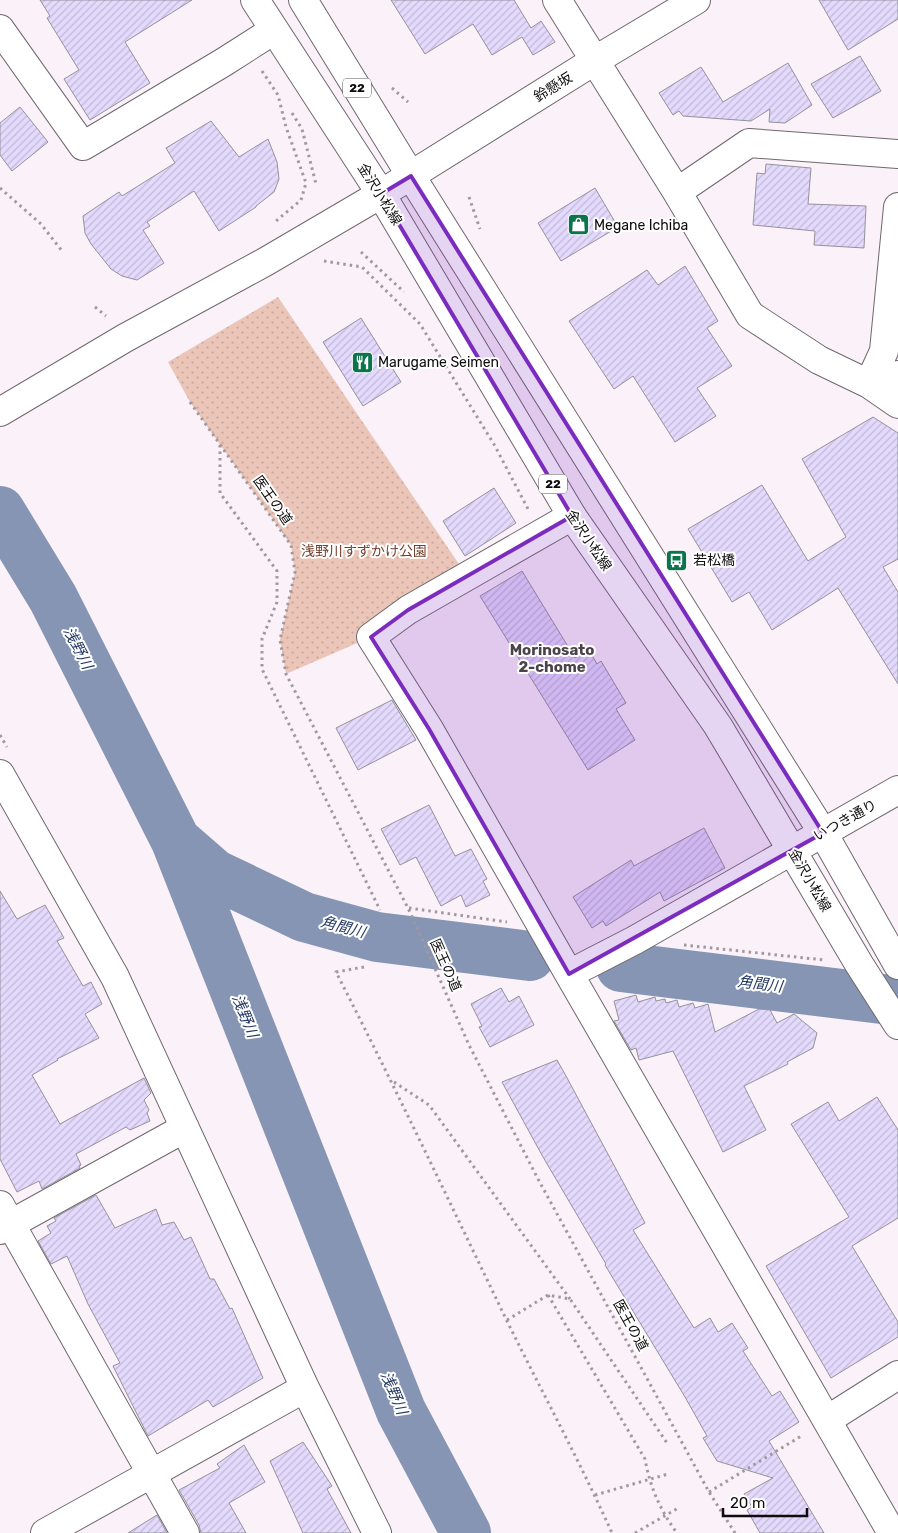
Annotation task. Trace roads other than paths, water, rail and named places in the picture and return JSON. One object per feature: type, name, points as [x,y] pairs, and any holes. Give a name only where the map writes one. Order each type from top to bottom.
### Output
[{"type":"street","name":"金沢小松線","points":[[256,0],[381,194],[572,516],[718,726],[859,964],[898,1025]]},
{"type":"street","name":"22","points":[[303,0],[411,176],[823,833],[897,964]]},
{"type":"street","points":[[557,0],[677,192],[750,315],[819,360],[869,384],[898,404]]},
{"type":"street","name":"鈴懸坂","points":[[0,412],[125,338],[265,262],[381,194],[594,60],[696,0]]},
{"type":"street","points":[[0,29],[83,146],[274,30]]},
{"type":"street","points":[[677,192],[750,143],[898,154]]},
{"type":"street","points":[[869,384],[884,351],[898,207]]},
{"type":"street","points":[[869,384],[898,375]]},
{"type":"street","points":[[572,516],[408,610],[371,637],[429,729],[892,1533]]},
{"type":"street","points":[[0,774],[115,977],[305,1388],[377,1533]]},
{"type":"street","name":"いつき通り","points":[[569,974],[660,926],[898,790]]},
{"type":"street","points":[[185,1128],[4,1220],[185,1533]]},
{"type":"street","points":[[827,1420],[898,1375]]},
{"type":"street","points":[[45,1533],[305,1388]]},
{"type":"waterway","name":"浅野川","points":[[0,511],[53,598],[176,841],[401,1411],[466,1533]]},
{"type":"waterway","name":"角間川","points":[[176,841],[214,874],[304,917],[377,937],[530,956]]},
{"type":"waterway","name":"角間川","points":[[621,967],[898,1001]]},
{"type":"place","name":"Megane Ichiba","points":[[578,225]]},
{"type":"place","name":"Marugame Seimen","points":[[362,362]]},
{"type":"place","name":"若松橋","points":[[677,560]]},
{"type":"district","name":"Morinosato 2-chome","points":[[552,658]]},
{"type":"park label","name":"浅野川すずかけ公園","points":[[364,551]]}]
